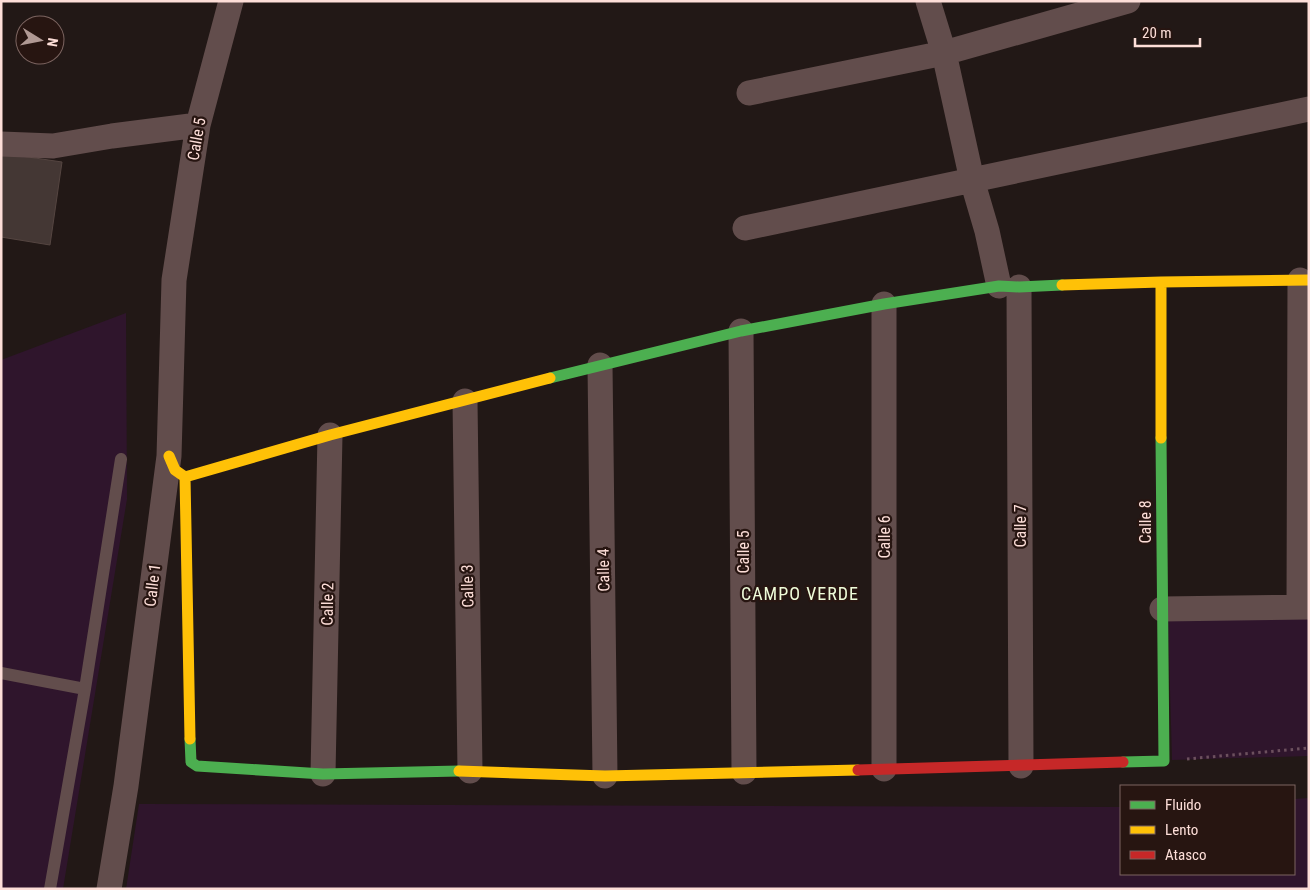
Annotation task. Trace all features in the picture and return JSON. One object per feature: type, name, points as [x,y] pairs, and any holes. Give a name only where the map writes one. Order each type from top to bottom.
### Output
[{"type":"street","name":"Calle 5","points":[[174,280],[198,125],[231,1]]},
{"type":"street","name":"Calle 7","points":[[928,1],[944,53],[972,180],[987,231],[1009,286],[1021,766]]},
{"type":"street","points":[[750,92],[944,53],[1128,1]]},
{"type":"street","points":[[745,228],[1309,109]]},
{"type":"street","points":[[1,144],[53,146],[198,125]]},
{"type":"street","name":"Calle 1","points":[[110,889],[126,786],[169,456],[174,280]]},
{"type":"street","points":[[185,477],[330,435],[600,365],[742,331],[884,304],[1009,286],[1305,280],[1304,607],[1162,609]]},
{"type":"street","name":"Calle 8","points":[[1161,282],[1164,761]]},
{"type":"street","name":"Calle 6","points":[[884,304],[884,770]]},
{"type":"street","name":"Calle 5","points":[[742,331],[744,772]]},
{"type":"street","name":"Calle 4","points":[[600,365],[605,776]]},
{"type":"street","name":"Calle 3","points":[[465,401],[470,771]]},
{"type":"street","name":"Calle 2","points":[[323,774],[330,435]]},
{"type":"street","points":[[169,456],[175,470],[185,477]]},
{"type":"street","points":[[185,477],[190,756],[192,762],[197,766],[323,774],[470,771],[605,776],[1164,761]]},
{"type":"lane","points":[[50,889],[85,689],[121,459]]},
{"type":"lane","points":[[1,673],[85,689]]},
{"type":"path","points":[[1164,761],[1309,748]]},
{"type":"shaded area","points":[[126,313],[127,499],[63,889],[1,889],[1,360]]},
{"type":"shaded area","points":[[1309,614],[1309,756],[1172,760],[1168,618]]},
{"type":"shaded area","points":[[1309,798],[1309,889],[126,889],[139,804],[1120,807],[1120,875],[1295,875],[1295,799]]},
{"type":"building","points":[[1,153],[62,162],[50,245],[1,237]]},
{"type":"traffic: fast","points":[[550,378],[741,331],[884,304],[999,286],[1062,285]]},
{"type":"traffic: fast","points":[[1123,762],[1164,761],[1161,438]]},
{"type":"traffic: fast","points":[[190,739],[191,762],[197,766],[323,774],[459,771]]},
{"type":"traffic: slow","points":[[1062,285],[1309,280]]},
{"type":"traffic: slow","points":[[1161,282],[1161,438]]},
{"type":"traffic: slow","points":[[169,456],[175,470],[185,477],[330,435],[550,378]]},
{"type":"traffic: slow","points":[[185,477],[190,739]]},
{"type":"traffic: slow","points":[[459,771],[605,776],[858,770]]},
{"type":"traffic: jam","points":[[858,770],[1123,762]]},
{"type":"district","name":"CAMPO VERDE","points":[[800,594]]}]
